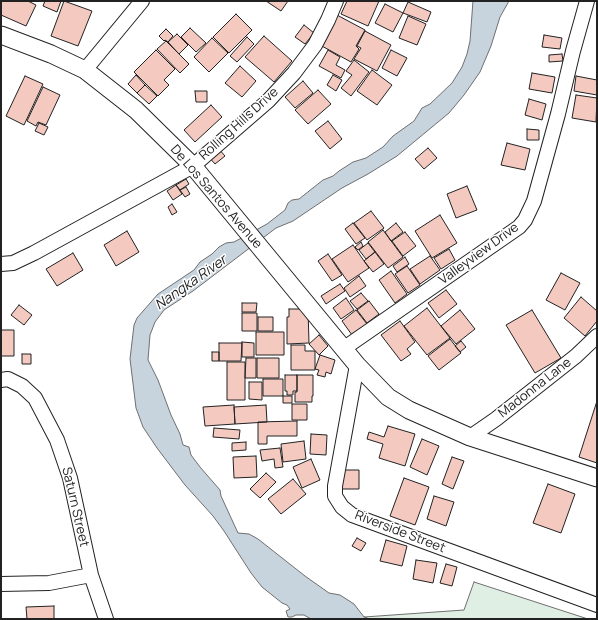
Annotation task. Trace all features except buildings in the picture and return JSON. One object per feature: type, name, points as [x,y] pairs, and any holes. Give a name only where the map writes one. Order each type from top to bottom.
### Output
[{"type":"street","points":[[85,70],[142,1]]},
{"type":"street","name":"Rolling Hills Drive","points":[[1,264],[13,263],[34,253],[193,166],[268,101],[294,73],[315,46],[336,1]]},
{"type":"street","name":"Valleyview Drive","points":[[343,349],[519,227],[525,220],[534,201],[587,1]]},
{"type":"street","name":"De Los Santos Avenue","points":[[1,34],[51,54],[85,70],[136,110],[193,166],[343,349],[388,397],[399,405],[470,436],[597,478]]},
{"type":"street","name":"Madonna Lane","points":[[470,436],[496,418],[570,360],[597,336]]},
{"type":"street","name":"Riverside Street","points":[[357,365],[335,486],[335,496],[342,507],[352,515],[597,605]]},
{"type":"street","name":"Saturn Street","points":[[1,380],[8,379],[22,386],[35,398],[57,440],[70,478],[91,575],[106,619]]},
{"type":"street","points":[[1,584],[49,583],[91,575]]},
{"type":"green space","points":[[474,582],[588,619],[369,619],[364,617],[464,610]]},
{"type":"water","name":"Nangka River","points":[[473,1],[509,1],[500,17],[491,46],[480,72],[449,113],[397,156],[342,188],[293,221],[276,228],[193,291],[164,310],[155,322],[150,335],[148,360],[158,380],[183,445],[189,447],[191,455],[220,490],[221,496],[238,533],[249,534],[258,539],[329,593],[340,595],[354,604],[364,617],[369,619],[311,619],[304,615],[288,617],[286,611],[290,609],[287,605],[282,603],[262,587],[213,516],[185,485],[143,427],[136,408],[130,359],[134,325],[137,318],[158,294],[194,270],[200,262],[219,247],[226,243],[234,242],[267,224],[285,210],[288,203],[292,200],[299,199],[323,180],[333,176],[353,162],[366,158],[383,147],[393,136],[414,121],[422,108],[430,104],[452,83],[462,67],[470,41]]}]
